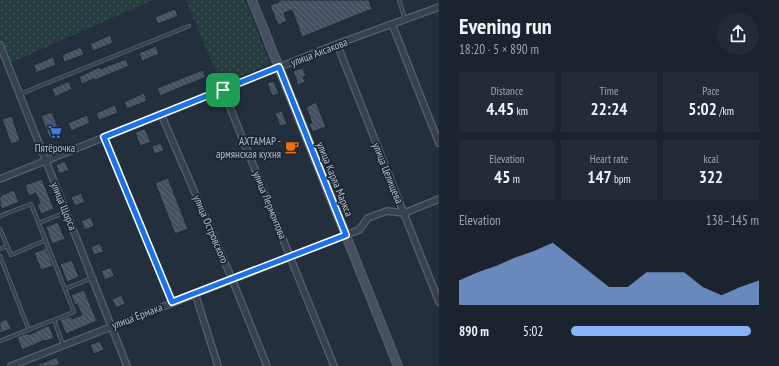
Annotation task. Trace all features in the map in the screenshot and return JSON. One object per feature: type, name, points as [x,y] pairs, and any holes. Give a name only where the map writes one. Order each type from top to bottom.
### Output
[{"type":"main road","name":"улица Карла Маркса","points":[[252,0],[398,366]]},
{"type":"street","name":"улица Аксакова","points":[[0,179],[337,44],[439,7]]},
{"type":"street","points":[[392,24],[439,143]]},
{"type":"street","name":"улица Целищева","points":[[337,44],[439,302]]},
{"type":"street","name":"улица Щорса","points":[[0,45],[127,366]]},
{"type":"street","name":"улица Лермонтова","points":[[223,90],[334,366]]},
{"type":"street","name":"улица Островского","points":[[161,114],[232,279],[267,366]]},
{"type":"street","points":[[104,137],[172,302]]},
{"type":"street","name":"улица Ермака","points":[[10,366],[359,230],[368,218],[387,211],[404,213],[439,199]]},
{"type":"street","points":[[195,293],[218,366]]},
{"type":"lane","points":[[399,0],[406,20]]},
{"type":"lane","points":[[19,94],[189,26]]},
{"type":"lane","points":[[0,216],[31,204],[74,312],[0,341]]},
{"type":"lane","points":[[39,223],[66,212]]},
{"type":"lane","points":[[0,228],[11,255],[46,240]]},
{"type":"lane","points":[[0,249],[7,246]]},
{"type":"lane","points":[[0,256],[29,330]]},
{"type":"lane","points":[[65,289],[92,278]]},
{"type":"lane","points":[[54,320],[63,345]]},
{"type":"green space","points":[[0,0],[153,0],[10,63],[0,37]]},
{"type":"green space","points":[[186,0],[245,0],[270,64],[221,84]]},
{"type":"building","points":[[279,0],[369,0],[372,9],[302,37],[292,10],[284,13],[287,21],[278,25],[270,5],[279,2]]},
{"type":"building","points":[[175,9],[178,16],[158,24],[155,17]]},
{"type":"building","points":[[110,35],[113,43],[93,51],[90,44]]},
{"type":"building","points":[[156,46],[159,54],[142,61],[139,53]]},
{"type":"building","points":[[81,47],[84,55],[64,62],[62,55]]},
{"type":"building","points":[[53,57],[56,65],[36,73],[34,65]]},
{"type":"building","points":[[126,59],[129,66],[82,84],[79,77],[99,67],[100,69]]},
{"type":"building","points":[[303,68],[306,76],[303,77],[305,82],[298,85],[293,71]]},
{"type":"building","points":[[203,70],[206,77],[160,96],[157,88]]},
{"type":"building","points":[[69,81],[72,89],[55,97],[52,89]]},
{"type":"building","points":[[274,81],[279,94],[272,96],[267,83]]},
{"type":"building","points":[[144,93],[147,101],[127,109],[124,102]]},
{"type":"building","points":[[316,102],[326,127],[312,132],[309,124],[312,123],[306,107]]},
{"type":"building","points":[[115,105],[118,113],[99,120],[96,113]]},
{"type":"building","points":[[282,111],[287,124],[280,126],[275,113]]},
{"type":"building","points":[[52,112],[61,135],[50,139],[41,116]]},
{"type":"building","points":[[87,115],[90,123],[71,131],[68,123]]},
{"type":"building","points":[[12,116],[20,141],[11,144],[2,119]]},
{"type":"building","points":[[145,129],[151,142],[140,146],[135,132]]},
{"type":"building","points":[[161,143],[164,151],[154,154],[152,146]]},
{"type":"building","points":[[65,161],[69,170],[59,174],[56,165]]},
{"type":"building","points":[[168,178],[188,229],[175,234],[155,183]]},
{"type":"building","points":[[42,179],[54,209],[41,214],[37,204],[40,203],[36,193],[29,196],[25,185]]},
{"type":"building","points":[[14,190],[19,202],[2,209],[0,205],[0,196]]},
{"type":"building","points":[[81,193],[85,202],[75,206],[71,197]]},
{"type":"building","points":[[91,217],[94,226],[85,230],[81,221]]},
{"type":"building","points":[[58,222],[65,239],[52,244],[46,227]]},
{"type":"building","points":[[100,243],[104,252],[94,255],[91,247]]},
{"type":"building","points":[[46,248],[53,266],[41,270],[34,253]]},
{"type":"building","points":[[72,260],[79,277],[67,282],[60,264]]},
{"type":"building","points":[[111,267],[114,276],[105,280],[101,271]]},
{"type":"building","points":[[84,290],[97,321],[66,334],[60,320],[71,316],[72,319],[82,315],[77,304],[75,305],[71,295]]},
{"type":"building","points":[[122,295],[125,304],[116,308],[112,299]]},
{"type":"building","points":[[7,319],[11,329],[0,333],[0,322]]},
{"type":"building","points":[[49,325],[54,338],[45,340],[22,350],[17,337],[28,333],[29,335]]},
{"type":"building","points":[[100,341],[104,350],[94,354],[90,345]]},
{"type":"building","points":[[57,357],[60,364],[55,366],[35,366]]},
{"type":"place","name":"Пятёрочка","points":[[55,132]]},
{"type":"place","name":"АХТАМАР - армянская кухня","points":[[292,147]]},
{"type":"route","points":[[279,67],[346,235],[172,302],[104,137],[223,90],[279,67]]}]
